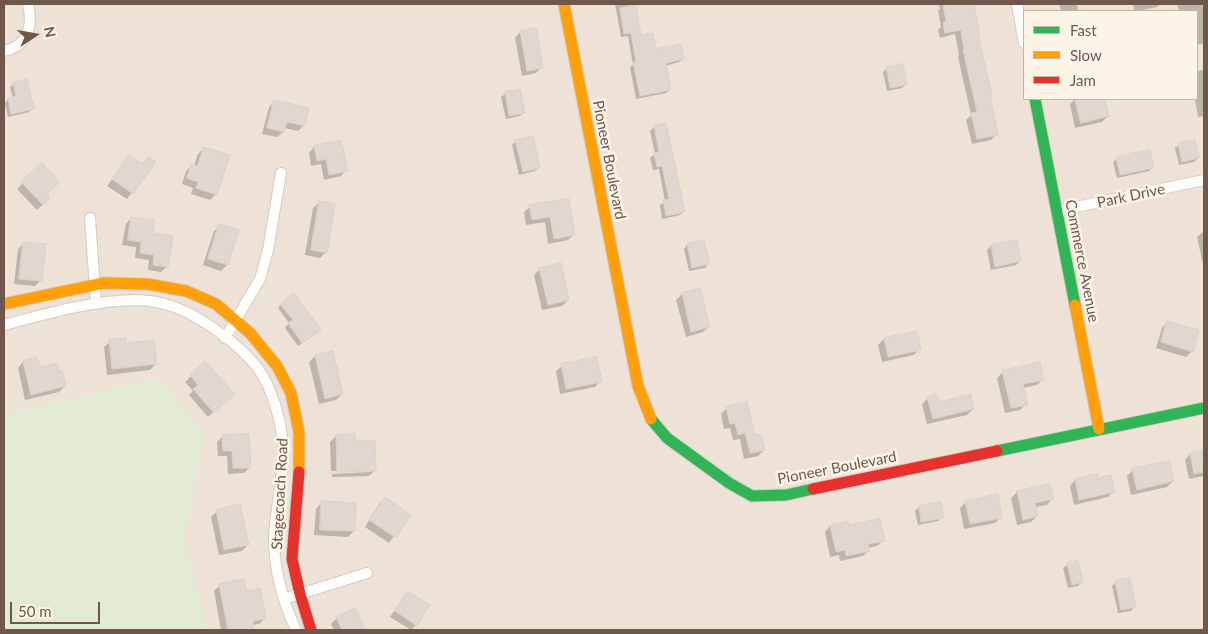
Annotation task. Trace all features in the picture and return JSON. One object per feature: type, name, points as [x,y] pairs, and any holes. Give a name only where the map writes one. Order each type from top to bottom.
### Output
[{"type":"street","points":[[4,51],[13,49],[26,38],[31,17],[28,4]]},
{"type":"street","name":"Pioneer Boulevard","points":[[564,4],[638,386],[649,416],[666,438],[729,483],[752,496],[786,495],[1204,408]]},
{"type":"street","points":[[1017,4],[1023,37]]},
{"type":"street","name":"Commerce Avenue","points":[[1035,100],[1099,429]]},
{"type":"street","points":[[225,338],[260,279],[268,250],[280,173]]},
{"type":"street","name":"Park Drive","points":[[1057,211],[1204,180]]},
{"type":"street","points":[[90,218],[96,304]]},
{"type":"street","name":"Stagecoach Road","points":[[4,304],[104,283],[146,284],[186,291],[216,304],[250,333],[277,366],[291,393],[299,432],[299,482],[292,559],[311,630]]},
{"type":"street","name":"Stagecoach Road","points":[[4,325],[80,306],[134,300],[171,306],[202,320],[239,348],[257,367],[276,404],[283,446],[274,527],[276,568],[288,613],[296,630]]},
{"type":"street","points":[[284,599],[367,573]]},
{"type":"shaded area","points":[[4,4],[1204,4],[1204,630],[207,630],[183,540],[204,436],[158,377],[4,415]]},
{"type":"green space","points":[[158,377],[204,436],[183,540],[207,630],[4,630],[4,415]]},
{"type":"building","points":[[943,4],[974,4],[980,35],[978,35],[992,95],[990,96],[998,135],[977,139],[971,113],[977,112],[963,50],[961,30],[945,33],[943,23],[946,22]]},
{"type":"building","points":[[636,5],[641,35],[653,33],[656,49],[681,44],[684,59],[666,63],[671,90],[640,96],[633,62],[636,62],[631,33],[624,34],[620,8]]},
{"type":"building","points":[[536,28],[543,68],[527,71],[520,31]]},
{"type":"building","points":[[903,64],[907,85],[890,88],[886,67]]},
{"type":"building","points":[[27,79],[34,109],[11,114],[8,98],[16,96],[13,83]]},
{"type":"building","points":[[520,89],[525,113],[509,116],[505,92]]},
{"type":"building","points":[[274,100],[309,108],[305,126],[287,122],[284,132],[267,128]]},
{"type":"building","points":[[1075,100],[1105,100],[1109,116],[1081,123]]},
{"type":"building","points":[[666,123],[685,212],[666,216],[663,200],[669,199],[662,166],[657,167],[654,153],[659,152],[654,126]]},
{"type":"building","points":[[533,136],[540,168],[523,172],[515,140]]},
{"type":"building","points":[[341,140],[348,171],[329,175],[326,159],[317,161],[314,146]]},
{"type":"building","points":[[1195,140],[1199,158],[1182,162],[1178,143]]},
{"type":"building","points":[[204,147],[230,155],[217,195],[196,188],[198,182],[187,178],[191,164],[197,166]]},
{"type":"building","points":[[1150,150],[1154,168],[1120,175],[1116,157]]},
{"type":"building","points":[[129,155],[142,164],[148,156],[156,162],[133,194],[112,179]]},
{"type":"building","points":[[42,163],[60,182],[47,194],[50,198],[43,205],[21,182]]},
{"type":"building","points":[[569,199],[575,235],[554,239],[550,217],[532,220],[529,205]]},
{"type":"building","points":[[319,201],[335,204],[327,253],[311,250]]},
{"type":"building","points":[[131,217],[155,220],[153,233],[173,236],[168,267],[153,265],[154,255],[140,253],[141,242],[128,240]]},
{"type":"building","points":[[219,224],[239,230],[228,265],[208,259]]},
{"type":"building","points":[[704,240],[710,264],[692,268],[687,244]]},
{"type":"building","points":[[1017,240],[1021,261],[995,267],[991,245]]},
{"type":"building","points":[[23,242],[46,244],[42,281],[19,279]]},
{"type":"building","points":[[561,263],[569,300],[548,305],[539,268]]},
{"type":"building","points":[[700,288],[710,327],[691,332],[682,293]]},
{"type":"building","points":[[294,293],[321,330],[302,343],[288,323],[293,320],[280,304]]},
{"type":"building","points":[[1167,321],[1199,330],[1193,352],[1161,342]]},
{"type":"building","points":[[917,331],[921,350],[888,357],[884,338]]},
{"type":"building","points":[[126,338],[126,343],[154,340],[157,364],[112,369],[109,340]]},
{"type":"building","points":[[333,351],[343,394],[325,399],[315,355]]},
{"type":"building","points":[[37,357],[40,367],[57,363],[59,371],[62,370],[66,386],[31,395],[23,361]]},
{"type":"building","points":[[597,357],[602,382],[566,389],[561,364]]},
{"type":"building","points":[[205,361],[235,394],[214,413],[193,389],[198,385],[190,375]]},
{"type":"building","points":[[1040,362],[1044,380],[1023,384],[1028,405],[1011,408],[1002,371]]},
{"type":"building","points":[[937,394],[939,402],[971,394],[974,409],[933,419],[927,397]]},
{"type":"building","points":[[747,402],[755,435],[761,434],[765,450],[750,453],[745,433],[738,435],[735,423],[730,424],[726,407]]},
{"type":"building","points":[[249,434],[251,468],[233,468],[232,451],[223,451],[222,435]]},
{"type":"building","points":[[355,434],[355,441],[375,440],[376,471],[337,472],[336,435]]},
{"type":"building","points":[[1204,450],[1204,472],[1194,474],[1190,453]]},
{"type":"building","points":[[1170,461],[1174,481],[1137,490],[1132,469]]},
{"type":"building","points":[[1097,474],[1098,478],[1111,475],[1115,492],[1079,500],[1075,479]]},
{"type":"building","points":[[1050,484],[1054,499],[1035,503],[1038,516],[1023,520],[1017,491]]},
{"type":"building","points":[[998,494],[1002,518],[970,524],[965,501]]},
{"type":"building","points":[[385,497],[411,515],[396,538],[369,520]]},
{"type":"building","points":[[321,501],[356,503],[355,531],[320,530]]},
{"type":"building","points":[[941,502],[944,518],[921,522],[919,506]]},
{"type":"building","points":[[240,504],[249,545],[224,550],[216,510]]},
{"type":"building","points":[[880,519],[885,541],[868,544],[870,551],[846,556],[845,550],[836,552],[830,525],[848,521],[849,525]]},
{"type":"building","points":[[1078,561],[1083,582],[1072,585],[1067,563]]},
{"type":"building","points":[[1130,578],[1136,607],[1121,610],[1115,581]]},
{"type":"building","points":[[244,579],[246,591],[260,588],[266,619],[253,621],[254,630],[228,630],[219,584]]},
{"type":"building","points":[[408,591],[430,605],[417,626],[395,611]]},
{"type":"building","points":[[356,608],[365,630],[342,630],[336,617]]},
{"type":"traffic: fast","points":[[1035,100],[1075,305]]},
{"type":"traffic: fast","points":[[997,451],[1204,408]]},
{"type":"traffic: fast","points":[[651,419],[667,438],[729,483],[752,496],[786,495],[813,489]]},
{"type":"traffic: slow","points":[[564,4],[638,386],[651,419]]},
{"type":"traffic: slow","points":[[4,304],[104,283],[147,284],[186,291],[216,304],[250,333],[277,366],[291,393],[299,432],[299,472]]},
{"type":"traffic: slow","points":[[1075,305],[1099,429]]},
{"type":"traffic: jam","points":[[813,489],[997,451]]},
{"type":"traffic: jam","points":[[299,472],[292,559],[311,630]]}]
